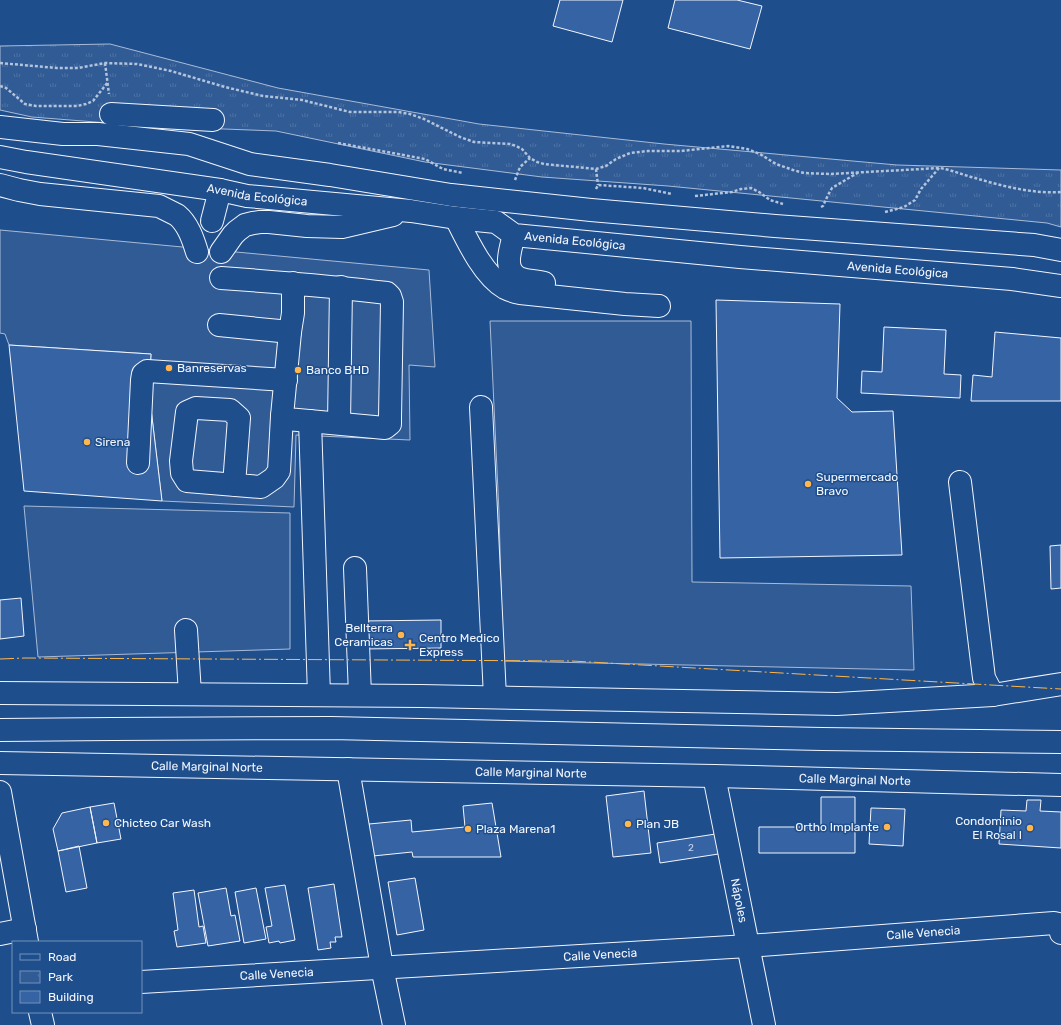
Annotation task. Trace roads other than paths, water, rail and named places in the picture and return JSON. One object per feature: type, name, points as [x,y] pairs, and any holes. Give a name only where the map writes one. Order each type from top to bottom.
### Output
[{"type":"main road","points":[[111,114],[213,120]]},
{"type":"main road","points":[[189,144],[190,119]]},
{"type":"main road","points":[[0,127],[63,134],[98,134],[189,144],[250,164],[330,175],[452,195],[591,210],[775,226],[1034,245],[1061,250]]},
{"type":"main road","points":[[63,134],[78,155],[96,162],[133,169],[186,173],[197,177],[207,185],[220,190]]},
{"type":"main road","name":"Avenida Ecológica","points":[[0,157],[220,190],[247,196],[411,211],[496,222],[514,234],[740,257],[1012,279],[1061,286]]},
{"type":"main road","points":[[212,221],[220,190],[228,183],[240,182],[356,195],[371,195],[381,192],[391,185]]},
{"type":"main road","points":[[0,185],[40,194],[159,206],[177,215],[187,227],[197,252]]},
{"type":"main road","points":[[221,252],[237,231],[245,225],[253,223],[270,222],[307,226],[342,227],[411,211]]},
{"type":"main road","points":[[456,218],[470,247],[486,270],[505,288],[520,293],[659,306],[651,300],[636,295],[560,286],[519,278],[512,274],[509,268],[509,253],[514,234]]},
{"type":"main road","points":[[221,278],[341,287],[387,293],[390,296],[392,302],[390,424],[385,428],[339,423],[287,420],[282,416]]},
{"type":"main road","points":[[234,485],[261,487],[274,478],[279,470],[282,416],[292,313],[293,283]]},
{"type":"main road","points":[[339,423],[341,287]]},
{"type":"main road","points":[[218,325],[290,332]]},
{"type":"main road","points":[[138,463],[142,380],[143,374],[146,371],[286,380]]},
{"type":"main road","points":[[481,407],[495,697]]},
{"type":"main road","points":[[310,421],[319,695]]},
{"type":"main road","points":[[960,482],[984,678],[993,695]]},
{"type":"main road","points":[[355,568],[360,695]]},
{"type":"main road","points":[[186,630],[190,694]]},
{"type":"main road","points":[[0,693],[360,695],[837,704],[993,695],[1061,684]]},
{"type":"main road","points":[[0,730],[331,728],[1061,742]]},
{"type":"main road","name":"Calle Marginal Norte","points":[[0,763],[714,776],[1061,785]]},
{"type":"main road","points":[[348,769],[382,967],[394,1025]]},
{"type":"main road","name":"Nápoles","points":[[714,776],[764,1025]]},
{"type":"main road","points":[[0,792],[26,936],[0,934]]},
{"type":"main road","name":"Calle Venecia","points":[[142,982],[748,946],[1054,923],[1060,929]]},
{"type":"main road","points":[[40,1013],[42,1025]]},
{"type":"place","name":"Banreservas","points":[[169,368]]},
{"type":"place","name":"Banco BHD","points":[[298,370]]},
{"type":"place","name":"Sirena","points":[[87,442]]},
{"type":"place","name":"Supermercado Bravo","points":[[808,484]]},
{"type":"place","name":"Bellterra Ceramicas","points":[[401,635]]},
{"type":"place","name":"Centro Medico Express","points":[[410,645]]},
{"type":"place","name":"Chicteo Car Wash","points":[[106,823]]},
{"type":"place","name":"Plan JB","points":[[628,824]]},
{"type":"place","name":"Ortho Implante","points":[[887,827]]},
{"type":"place","name":"Condominio El Rosal I","points":[[1030,828]]},
{"type":"place","name":"Plaza Marena1","points":[[468,829]]}]
